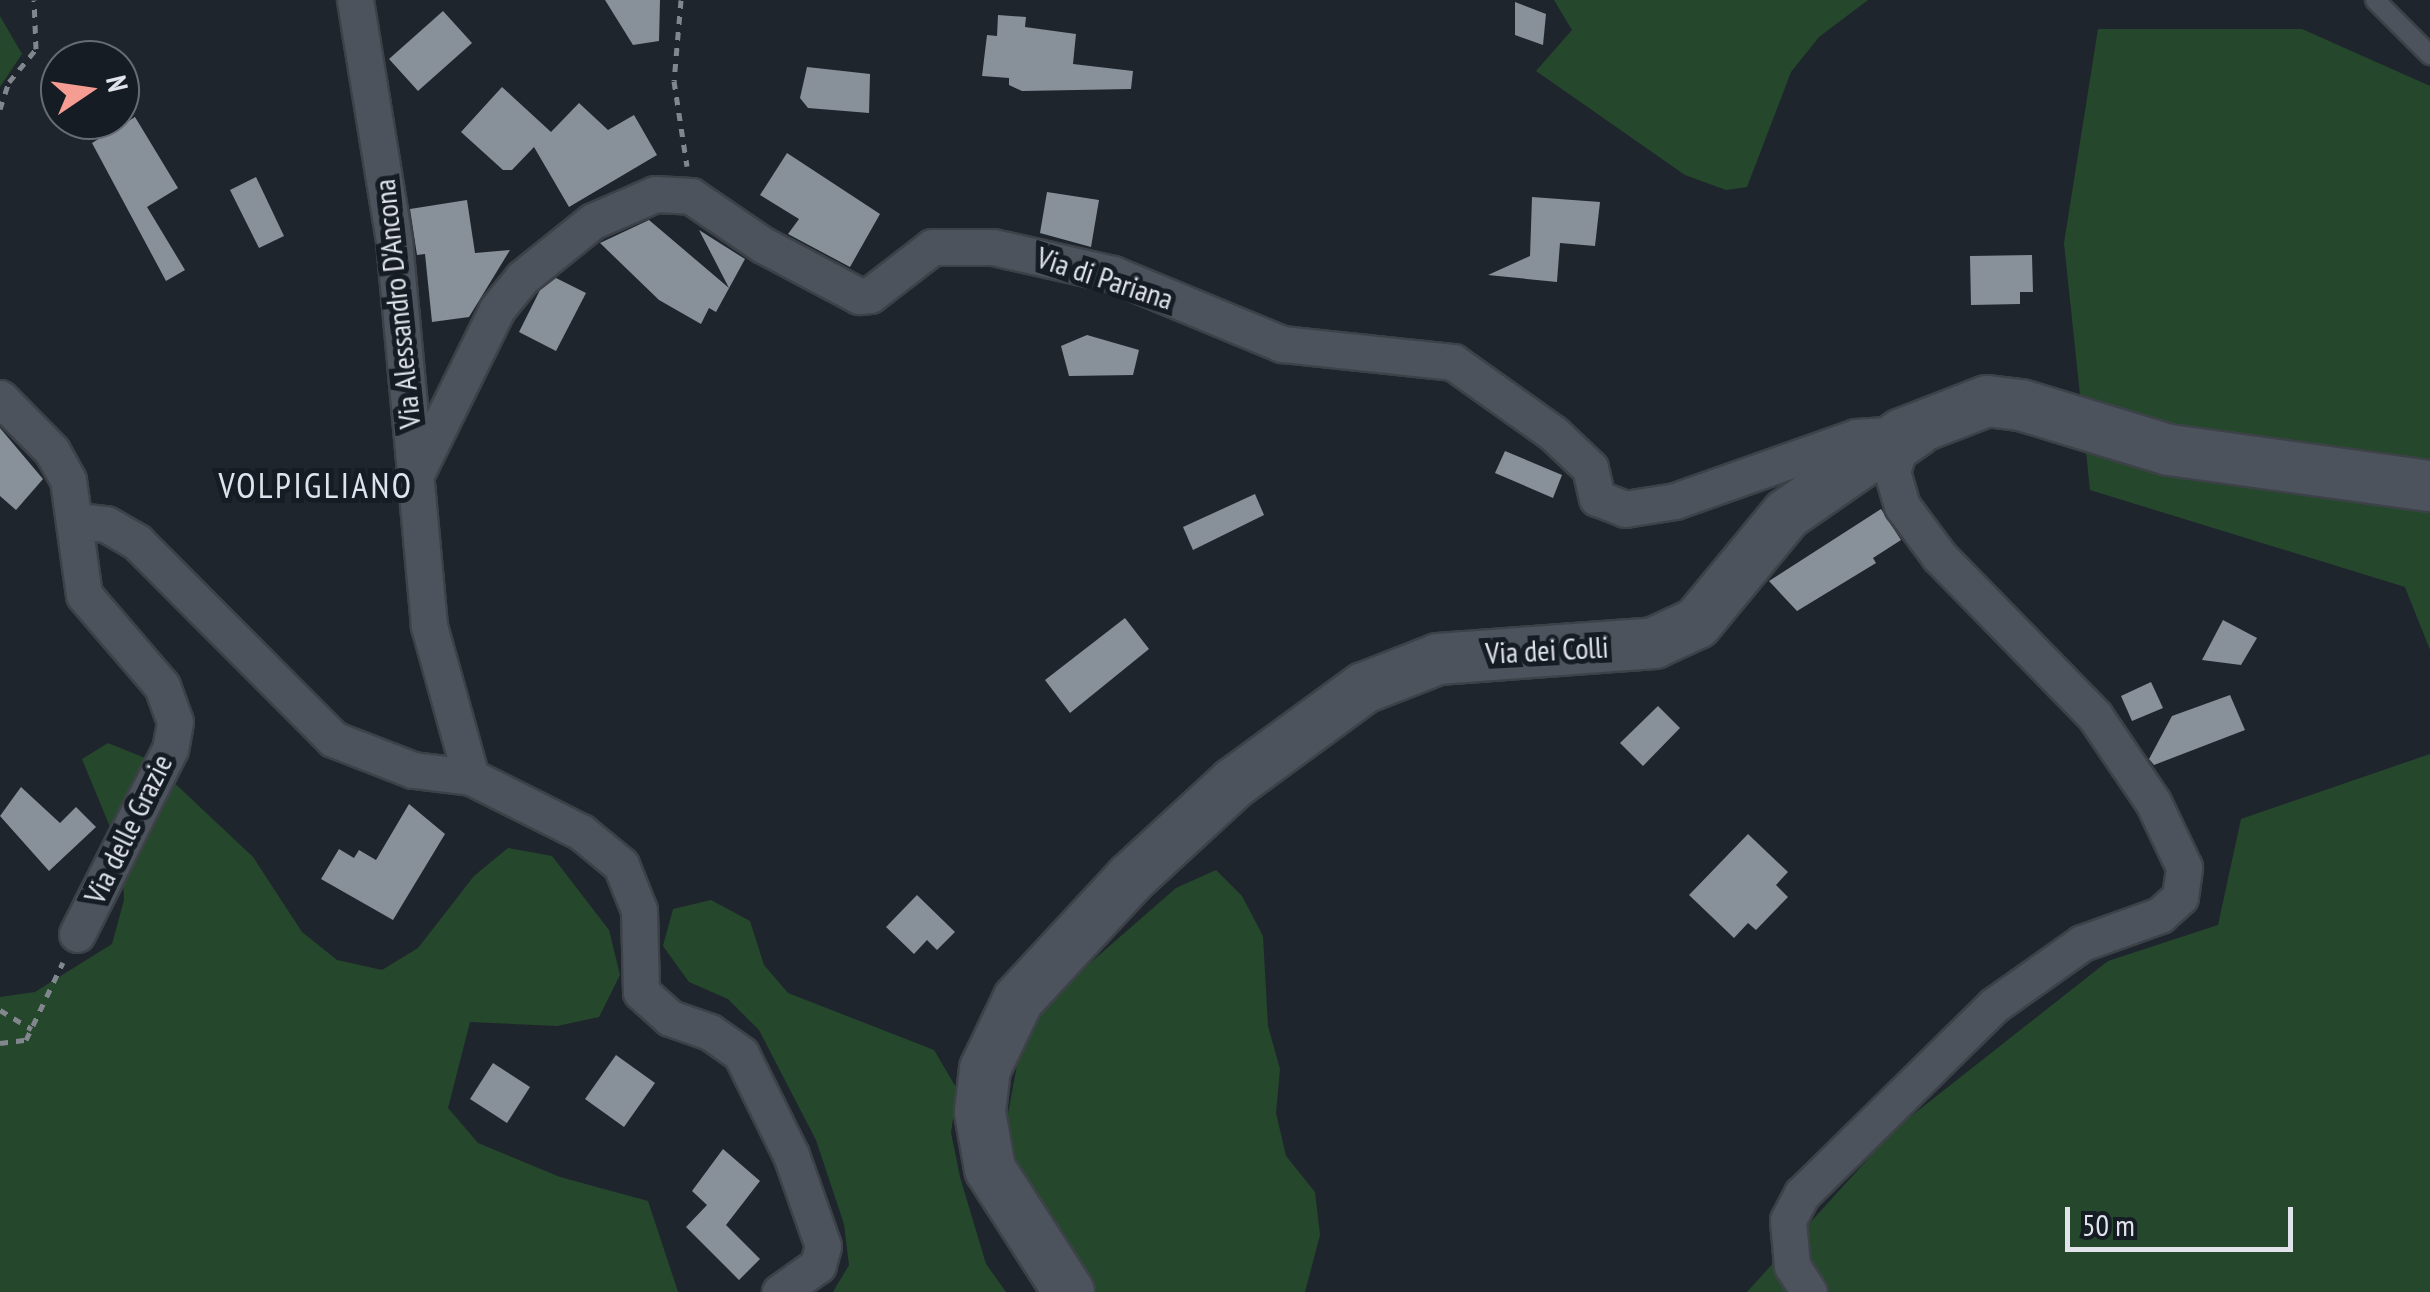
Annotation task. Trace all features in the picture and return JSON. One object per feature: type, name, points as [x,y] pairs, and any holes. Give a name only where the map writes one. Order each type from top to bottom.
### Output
[{"type":"street","name":"Via Alessandro D'Ancona","points":[[355,0],[394,241],[428,626],[471,777]]},
{"type":"street","points":[[415,476],[497,309],[522,278],[556,246],[626,203],[655,194],[691,196]]},
{"type":"street","name":"Via di Pariana","points":[[691,196],[763,245],[859,296],[870,296],[932,247],[993,247],[1112,274],[1282,344],[1452,362],[1553,432],[1590,468],[1597,498],[1625,509],[1675,501],[1856,436],[1902,434]]},
{"type":"street","name":"Via delle Grazie","points":[[0,398],[52,451],[68,480],[77,521],[84,595],[162,686],[175,722],[170,749],[77,934]]},
{"type":"street","name":"Via dei Colli","points":[[1069,1292],[990,1169],[980,1112],[985,1069],[1018,1000],[1131,878],[1234,783],[1364,688],[1438,659],[1654,644],[1697,623],[1787,514],[1902,434],[1987,401],[2068,419],[2169,450],[2430,486]]},
{"type":"street","points":[[1809,1292],[1792,1266],[1789,1235],[1788,1220],[1802,1194],[1993,1006],[2082,943],[2160,915],[2180,897],[2184,867],[2144,788],[2094,716],[1938,556],[1902,506],[1892,472],[1898,452],[1925,433],[1992,416],[2068,419]]},
{"type":"street","points":[[77,521],[106,524],[138,542],[333,739],[413,770],[471,777],[602,845],[633,886],[642,934],[641,992],[670,1018],[710,1032],[740,1054],[780,1126],[823,1246],[818,1265],[780,1292]]},
{"type":"lane","points":[[2375,0],[2430,55]]},
{"type":"path","points":[[0,109],[9,82],[36,48],[34,0]]},
{"type":"path","points":[[681,0],[674,81],[691,196]]},
{"type":"path","name":"Via delle Grazie","points":[[32,1029],[77,934]]},
{"type":"path","points":[[0,1010],[32,1029],[26,1040],[0,1043]]},
{"type":"green space","points":[[1554,0],[1868,0],[1819,37],[1791,72],[1747,187],[1726,190],[1685,175],[1536,71],[1572,30]]},
{"type":"green space","points":[[0,16],[22,54],[0,87]]},
{"type":"green space","points":[[2098,29],[2302,29],[2430,86],[2430,650],[2405,587],[2090,490],[2064,243]]},
{"type":"green space","points":[[108,743],[150,760],[253,857],[302,932],[337,960],[382,970],[418,948],[474,876],[508,848],[552,856],[609,930],[620,975],[599,1017],[557,1026],[470,1022],[448,1108],[478,1143],[560,1177],[648,1201],[678,1292],[0,1292],[0,997],[35,992],[112,944],[124,900],[122,856],[82,759]]},
{"type":"green space","points":[[2430,754],[2430,1292],[1747,1292],[1896,1128],[2108,961],[2218,925],[2241,819]]},
{"type":"green space","points":[[1216,870],[1242,896],[1263,936],[1268,1026],[1280,1069],[1276,1113],[1286,1156],[1315,1192],[1320,1235],[1305,1292],[1089,1292],[1031,1207],[1004,1135],[1021,1044],[1042,1005],[1176,888]]},
{"type":"green space","points":[[711,900],[750,921],[764,965],[788,993],[934,1050],[957,1089],[951,1133],[960,1177],[986,1264],[1006,1292],[833,1292],[849,1265],[844,1224],[816,1140],[759,1030],[728,999],[689,982],[663,946],[673,909]]},
{"type":"building","points":[[605,0],[660,0],[659,41],[633,45]]},
{"type":"building","points":[[1515,2],[1546,14],[1543,45],[1515,35]]},
{"type":"building","points":[[443,11],[472,43],[418,91],[389,59]]},
{"type":"building","points":[[998,15],[1026,17],[1025,27],[1076,34],[1073,64],[1133,71],[1131,89],[1022,91],[1009,85],[1009,78],[982,76],[987,35],[997,36]]},
{"type":"building","points":[[807,67],[870,74],[869,113],[808,108],[800,98]]},
{"type":"building","points":[[502,87],[551,132],[579,103],[608,130],[634,115],[657,155],[569,207],[534,147],[512,170],[503,170],[461,132]]},
{"type":"building","points":[[140,125],[178,188],[147,207],[185,270],[166,281],[92,143],[140,140]]},
{"type":"building","points":[[787,153],[880,214],[850,267],[788,234],[799,219],[760,195]]},
{"type":"building","points":[[256,177],[284,236],[259,248],[230,190]]},
{"type":"building","points":[[1047,192],[1099,200],[1091,247],[1040,233]]},
{"type":"building","points":[[1532,197],[1600,202],[1595,246],[1560,243],[1557,282],[1488,275],[1530,256]]},
{"type":"building","points":[[467,200],[475,253],[510,250],[469,317],[432,322],[425,254],[417,255],[410,209]]},
{"type":"building","points":[[649,220],[729,288],[699,230],[745,259],[716,312],[709,308],[701,324],[659,300],[600,243]]},
{"type":"building","points":[[2032,255],[2033,292],[2020,292],[2020,304],[1971,305],[1970,256]]},
{"type":"building","points":[[556,278],[586,293],[556,351],[519,332],[540,290]]},
{"type":"building","points":[[1087,335],[1139,350],[1133,375],[1069,376],[1061,346]]},
{"type":"building","points":[[0,428],[43,479],[16,510],[0,496]]},
{"type":"building","points":[[1505,451],[1562,475],[1553,498],[1495,473]]},
{"type":"building","points":[[1255,494],[1264,515],[1193,550],[1183,527]]},
{"type":"building","points":[[1881,509],[1901,540],[1873,558],[1876,563],[1797,611],[1769,581]]},
{"type":"building","points":[[1125,618],[1149,649],[1070,713],[1045,680]]},
{"type":"building","points":[[2223,620],[2257,638],[2241,665],[2202,660]]},
{"type":"building","points":[[2151,682],[2163,708],[2132,721],[2121,696]]},
{"type":"building","points":[[2230,695],[2245,730],[2154,765],[2149,759],[2172,716]]},
{"type":"building","points":[[1658,706],[1680,728],[1643,766],[1620,743]]},
{"type":"building","points":[[21,787],[60,823],[76,807],[96,827],[49,871],[0,816]]},
{"type":"building","points":[[409,804],[445,834],[393,920],[321,879],[339,849],[354,858],[359,850],[376,860]]},
{"type":"building","points":[[1748,834],[1788,872],[1776,885],[1788,897],[1756,930],[1748,923],[1734,938],[1689,895]]},
{"type":"building","points":[[917,895],[955,932],[937,950],[927,940],[914,954],[886,927]]},
{"type":"building","points":[[616,1055],[655,1083],[624,1127],[585,1099]]},
{"type":"building","points":[[493,1063],[530,1087],[507,1123],[470,1099]]},
{"type":"building","points":[[723,1149],[760,1181],[726,1225],[760,1259],[739,1280],[686,1227],[707,1205],[692,1191]]},
{"type":"district","name":"VOLPIGLIANO","points":[[316,485]]}]
